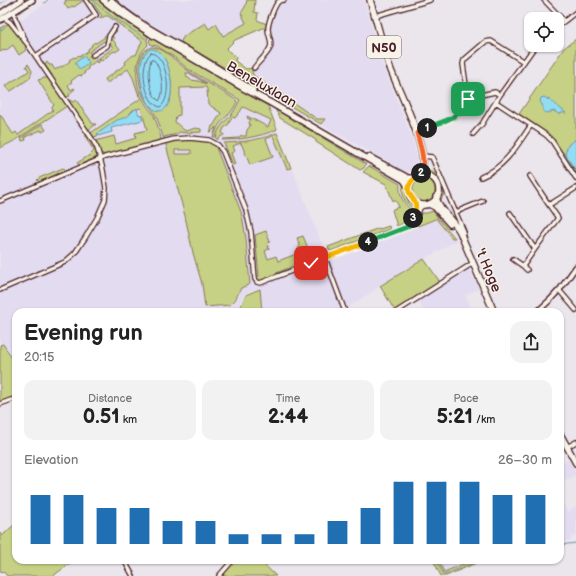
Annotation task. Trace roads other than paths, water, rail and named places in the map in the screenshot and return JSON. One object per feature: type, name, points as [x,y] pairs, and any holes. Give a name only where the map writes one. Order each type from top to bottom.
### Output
[{"type":"main road","points":[[1,18],[21,0]]},
{"type":"main road","points":[[1,18],[14,12],[32,0]]},
{"type":"main road","name":"Beneluxlaan","points":[[104,0],[138,26],[404,180],[408,184],[409,188]]},
{"type":"main road","name":"Beneluxlaan","points":[[111,0],[154,31],[303,119],[402,175],[408,178],[417,177]]},
{"type":"main road","name":"N50","points":[[370,0],[375,16]]},
{"type":"main road","name":"'t Hoge","points":[[375,16],[393,77],[417,133],[424,156],[426,170],[429,176]]},
{"type":"main road","name":"'t Hoge","points":[[417,177],[422,169],[424,156]]},
{"type":"main road","points":[[417,177],[429,176]]},
{"type":"main road","name":"N50","points":[[429,176],[437,184],[438,191],[436,197]]},
{"type":"main road","name":"N50","points":[[409,188],[412,181],[417,177]]},
{"type":"main road","points":[[409,188],[410,196],[415,202]]},
{"type":"main road","points":[[427,204],[436,197]]},
{"type":"main road","name":"'t Hoge","points":[[436,197],[438,204],[463,235],[492,308]]},
{"type":"main road","name":"N50","points":[[415,202],[427,204]]},
{"type":"main road","name":"'t Hoge","points":[[427,204],[436,208],[458,235],[463,235]]},
{"type":"main road","points":[[564,441],[576,463]]},
{"type":"street","points":[[36,56],[96,15],[86,0]]},
{"type":"street","points":[[254,68],[271,47],[268,27],[275,8],[282,0]]},
{"type":"street","points":[[375,16],[430,0]]},
{"type":"street","points":[[544,0],[555,12]]},
{"type":"street","points":[[14,12],[15,18],[28,45]]},
{"type":"street","points":[[564,21],[576,12]]},
{"type":"street","points":[[0,290],[65,262],[76,253],[97,218],[105,200],[106,188],[104,170],[97,148],[92,139],[28,45],[10,22],[1,18]]},
{"type":"street","points":[[93,55],[107,46],[109,36],[115,27]]},
{"type":"street","points":[[417,133],[455,116],[464,107],[468,99],[463,64],[464,60],[485,42],[492,41],[524,62]]},
{"type":"street","points":[[474,134],[531,52]]},
{"type":"street","points":[[468,99],[495,92],[500,95]]},
{"type":"street","points":[[496,102],[552,141],[576,178]]},
{"type":"street","points":[[481,178],[502,164],[511,154],[531,125]]},
{"type":"street","points":[[0,201],[100,158],[174,139],[190,138],[212,141],[220,147],[223,152],[246,210],[251,232],[255,279],[256,282],[262,283],[407,227],[416,220],[420,210],[427,204]]},
{"type":"street","name":"'t Hoge","points":[[424,156],[432,157],[456,212],[463,235]]},
{"type":"street","points":[[523,266],[558,218],[530,176]]},
{"type":"street","points":[[549,205],[576,188]]},
{"type":"street","points":[[411,224],[416,211],[415,202]]},
{"type":"street","points":[[456,212],[483,202]]},
{"type":"street","points":[[510,213],[535,249]]},
{"type":"street","points":[[325,258],[344,308]]},
{"type":"street","points":[[513,259],[527,270]]},
{"type":"street","points":[[402,308],[473,263]]},
{"type":"street","points":[[541,308],[559,290],[576,267]]},
{"type":"street","points":[[559,290],[576,310]]},
{"type":"street","points":[[0,404],[12,400]]},
{"type":"street","points":[[567,447],[576,442]]},
{"type":"street","points":[[126,564],[133,576]]},
{"type":"street","points":[[219,576],[230,564]]},
{"type":"water","points":[[150,49],[158,51],[164,58],[171,78],[170,100],[166,108],[160,111],[154,109],[149,104],[144,95],[140,74],[141,63],[144,55]]},
{"type":"water","points":[[84,56],[89,63],[80,70],[75,63]]},
{"type":"water","points":[[544,97],[553,102],[566,113],[561,113],[560,115],[554,111],[547,113],[544,112],[540,102],[541,98]]},
{"type":"water","points":[[135,109],[137,109],[139,115],[141,114],[143,120],[111,128],[112,132],[98,136],[97,134],[117,120],[127,117]]},
{"type":"water","points":[[576,139],[576,171],[565,154],[568,145]]},
{"type":"waterway","points":[[0,4],[6,0]]},
{"type":"waterway","points":[[44,3],[48,0]]},
{"type":"waterway","points":[[93,0],[107,13],[146,39]]},
{"type":"waterway","points":[[0,31],[5,27]]},
{"type":"waterway","points":[[564,544],[576,543]]},
{"type":"waterway","points":[[438,564],[444,575],[470,564]]}]
